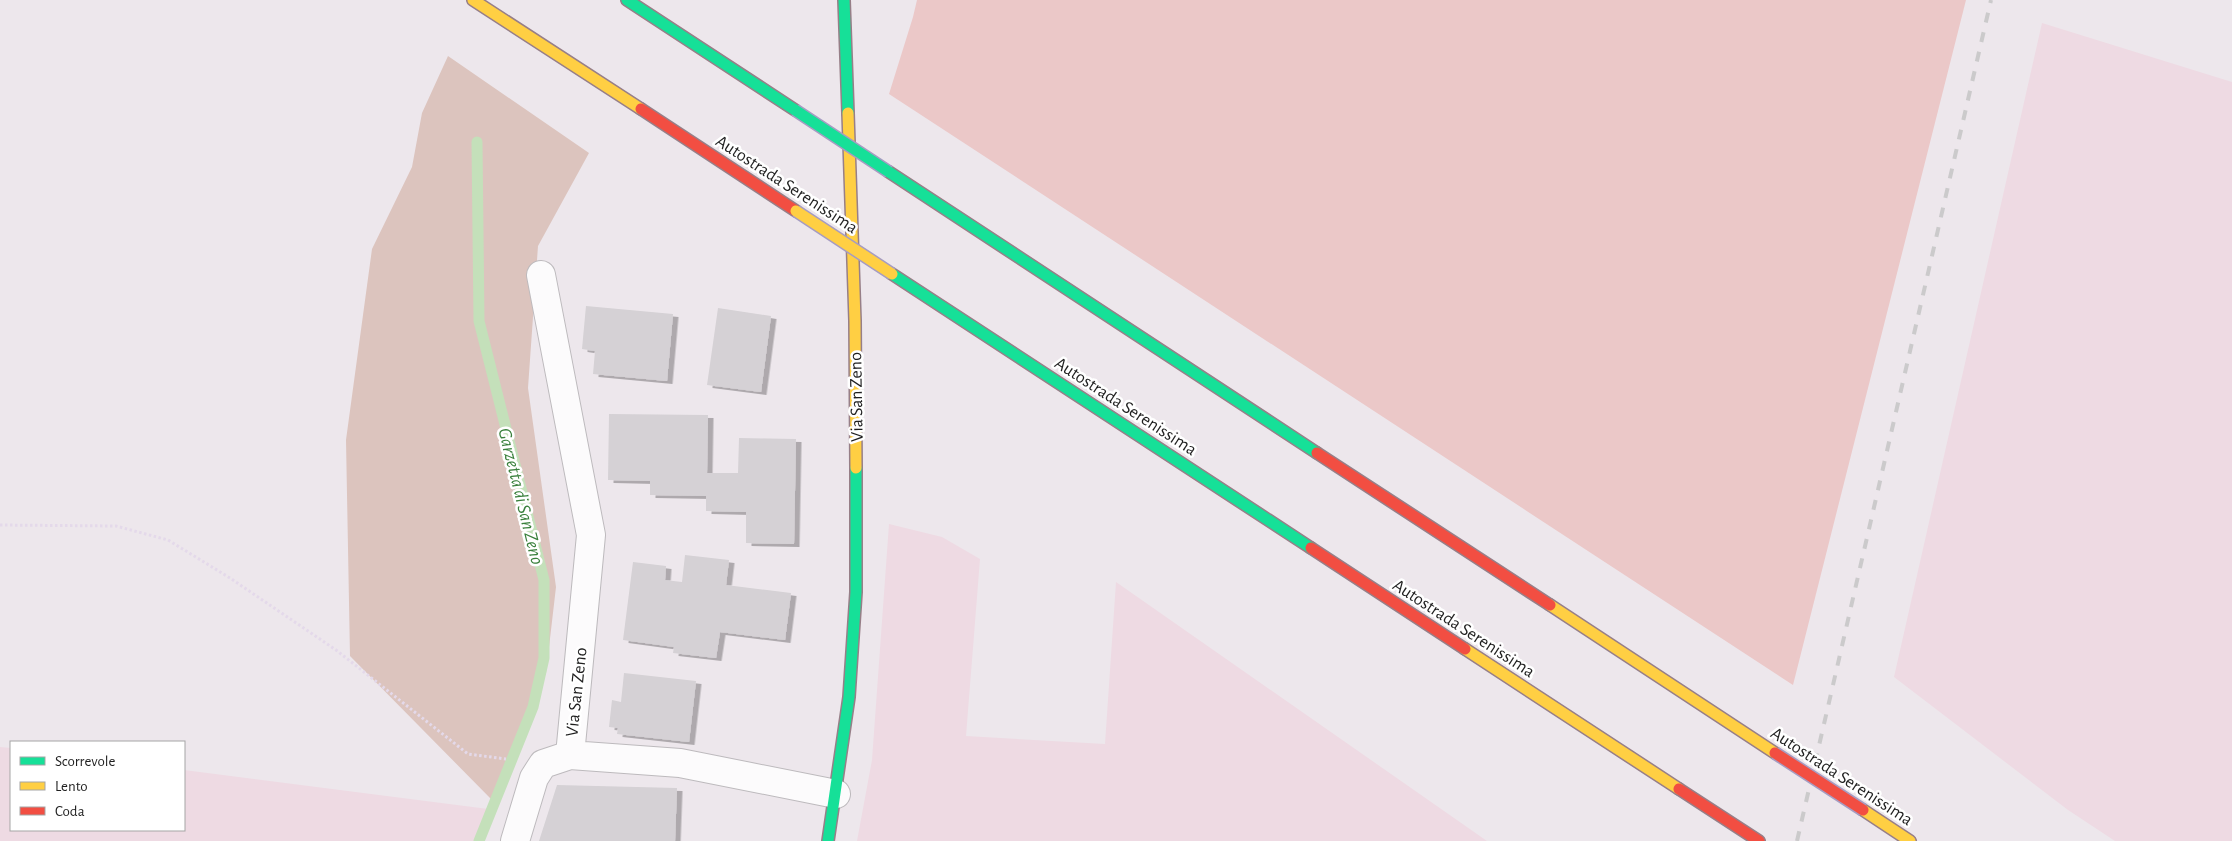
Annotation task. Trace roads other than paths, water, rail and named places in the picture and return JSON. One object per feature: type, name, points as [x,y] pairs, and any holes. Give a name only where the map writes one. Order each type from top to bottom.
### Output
[{"type":"main road","name":"Autostrada Serenissima","points":[[473,0],[1757,840]]},
{"type":"main road","name":"Autostrada Serenissima","points":[[627,0],[1910,841]]},
{"type":"main road","name":"Via San Zeno","points":[[828,841],[850,688],[856,592],[855,321],[844,0]]},
{"type":"street","name":"Via San Zeno","points":[[541,275],[591,535],[570,755]]},
{"type":"street","name":"Via San Zeno","points":[[515,841],[534,778],[543,764],[570,755],[680,763],[836,794]]},
{"type":"waterway","name":"Garzetta di San Zeno","points":[[477,142],[479,321],[544,580],[544,658],[533,707],[479,841]]},
{"type":"railway","points":[[1797,841],[1991,0]]}]
